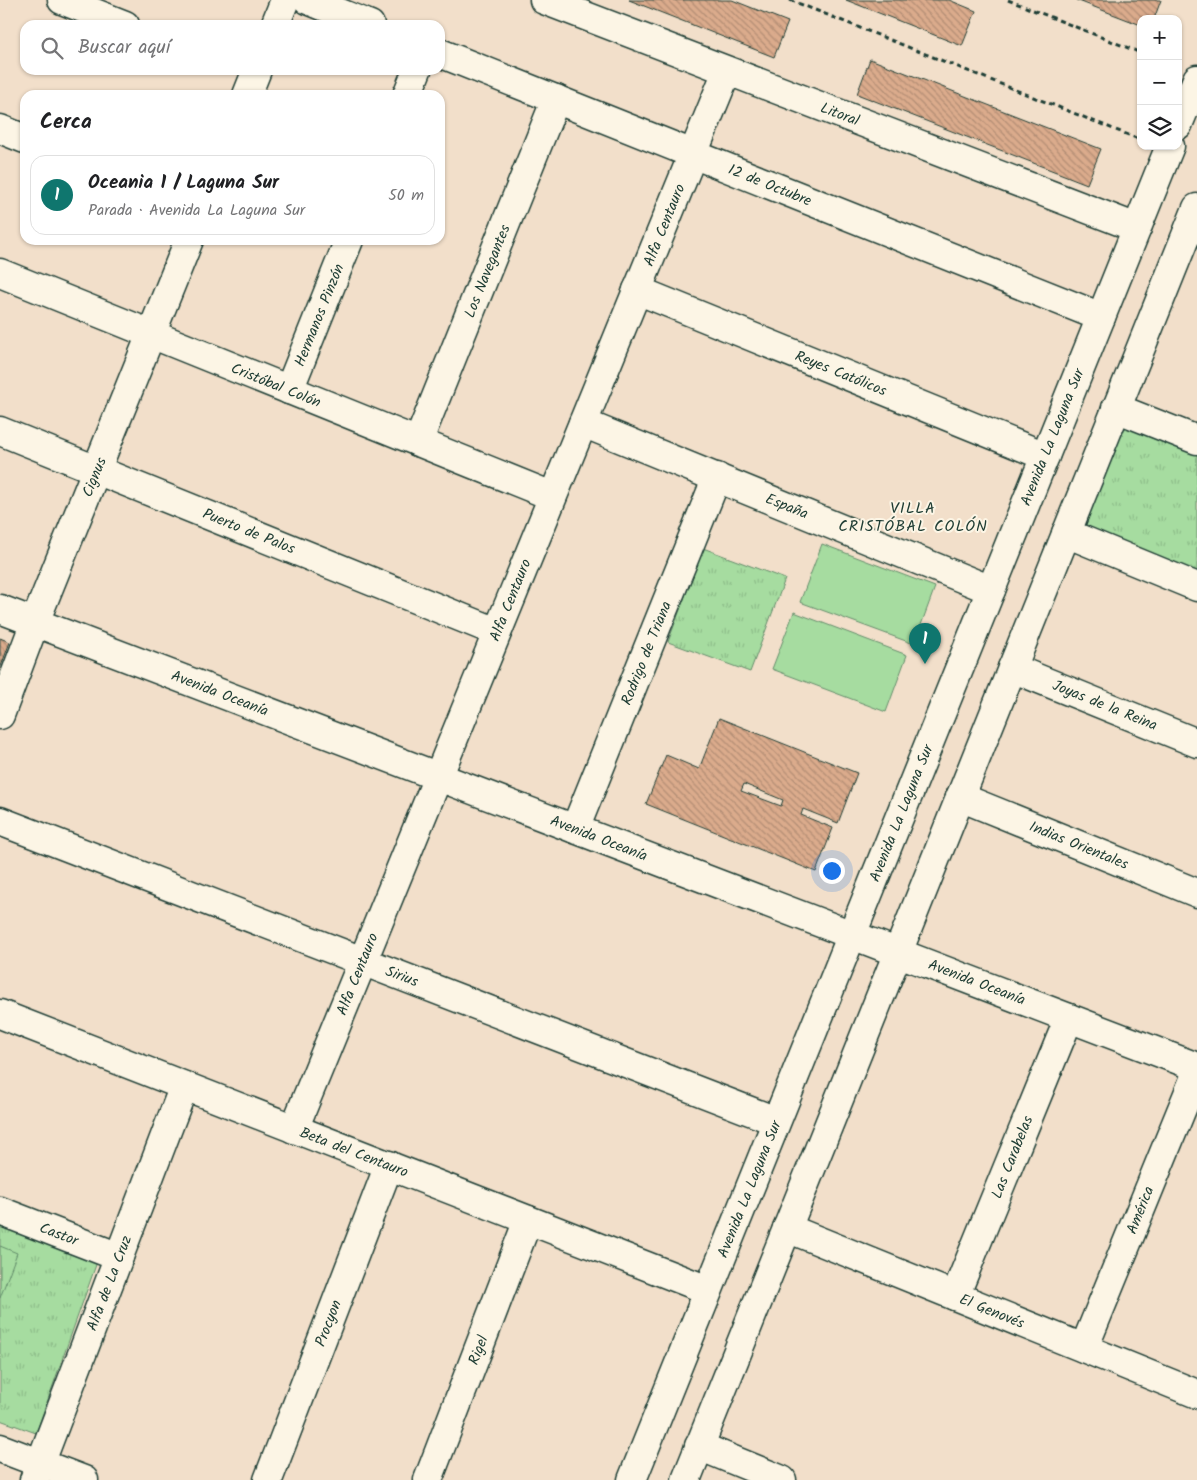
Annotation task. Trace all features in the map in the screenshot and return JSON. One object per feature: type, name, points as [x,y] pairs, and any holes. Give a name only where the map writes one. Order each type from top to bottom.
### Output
[{"type":"street","points":[[62,0],[112,20]]},
{"type":"street","points":[[277,20],[285,0]]},
{"type":"street","points":[[308,0],[358,20]]},
{"type":"street","name":"Litoral","points":[[544,0],[1136,228]]},
{"type":"street","name":"12 de Octubre","points":[[445,55],[1101,317]]},
{"type":"street","name":"Alfa Centauro","points":[[294,1128],[727,71]]},
{"type":"street","points":[[408,90],[414,75]]},
{"type":"street","points":[[1182,115],[1197,79]]},
{"type":"street","name":"Los Navegantes","points":[[418,442],[556,100]]},
{"type":"street","points":[[0,129],[20,137]]},
{"type":"street","name":"Avenida La Laguna Sur","points":[[632,1480],[1168,150]]},
{"type":"street","points":[[686,1480],[1197,208]]},
{"type":"street","name":"Cignus","points":[[0,714],[35,622],[187,245]]},
{"type":"street","name":"Hermanos Pinzón","points":[[289,390],[346,245]]},
{"type":"street","name":"Cristóbal Colón","points":[[0,274],[552,496]]},
{"type":"street","name":"Reyes Católicos","points":[[637,290],[1045,456]]},
{"type":"street","points":[[1116,408],[1197,440]]},
{"type":"street","name":"España","points":[[583,423],[991,590]]},
{"type":"street","name":"Puerto de Palos","points":[[0,431],[497,632]]},
{"type":"street","name":"Rodrigo de Triana","points":[[575,829],[716,478]]},
{"type":"street","points":[[1066,533],[1197,587]]},
{"type":"street","name":"Avenida Oceanía","points":[[0,609],[1197,1067]]},
{"type":"street","name":"Joyas de la Reina","points":[[1012,668],[1197,743]]},
{"type":"street","name":"Indias Orientales","points":[[960,797],[1197,893]]},
{"type":"street","name":"Sirius","points":[[0,821],[776,1121]]},
{"type":"street","name":"Beta del Centauro","points":[[0,1014],[708,1290]]},
{"type":"street","name":"Las Carabelas","points":[[955,1296],[1069,1018]]},
{"type":"street","name":"América","points":[[1084,1348],[1197,1072]]},
{"type":"street","name":"Alfa de La Cruz","points":[[37,1472],[184,1086]]},
{"type":"street","name":"Procyon","points":[[268,1480],[389,1165]]},
{"type":"street","name":"Castor","points":[[0,1211],[119,1257]]},
{"type":"street","name":"Rigel","points":[[428,1480],[528,1220]]},
{"type":"street","name":"El Genovés","points":[[787,1228],[1197,1394]]},
{"type":"street","points":[[699,1446],[782,1480]]},
{"type":"street","points":[[0,1448],[37,1472],[84,1480]]},
{"type":"path","points":[[790,0],[1137,138]]},
{"type":"path","points":[[1008,0],[1137,51]]},
{"type":"green space","points":[[1125,421],[1197,449],[1197,572],[1084,529]]},
{"type":"green space","points":[[822,544],[935,587],[914,644],[800,602]]},
{"type":"green space","points":[[703,548],[785,579],[750,672],[668,642]]},
{"type":"green space","points":[[794,612],[907,655],[886,712],[772,669]]},
{"type":"green space","points":[[0,1225],[97,1262],[36,1433],[0,1420]]},
{"type":"green space","points":[[0,1246],[17,1253],[0,1298]]},
{"type":"building","points":[[629,0],[732,0],[788,22],[774,57]]},
{"type":"building","points":[[846,0],[949,0],[976,11],[962,46]]},
{"type":"building","points":[[1076,0],[1161,0],[1155,15],[1137,15],[1137,23]]},
{"type":"building","points":[[870,59],[1101,149],[1087,184],[857,94]]},
{"type":"building","points":[[0,638],[10,642],[0,669]]},
{"type":"building","points":[[719,718],[857,773],[838,823],[803,809],[801,815],[833,828],[816,872],[646,804],[666,755],[699,769]],"holes":[[[744,784],[783,800],[781,806],[741,791]]]},
{"type":"place","name":"Oceania 1 / Laguna Sur","points":[[925,664]]},
{"type":"district","name":"VILLA CRISTÓBAL COLÓN","points":[[913,516]]}]
